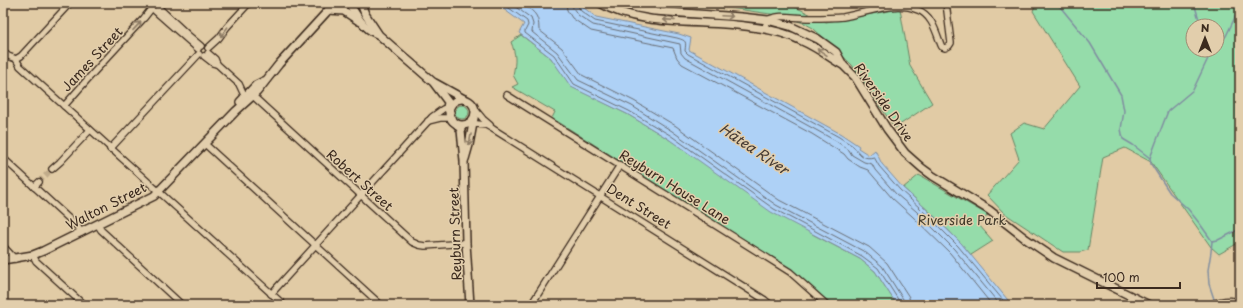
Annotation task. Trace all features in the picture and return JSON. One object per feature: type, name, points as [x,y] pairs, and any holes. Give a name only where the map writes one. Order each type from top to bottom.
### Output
[{"type":"main road","name":"Walton Street","points":[[7,258],[33,255],[98,225],[149,199],[158,192],[236,111],[260,89],[265,80],[335,3]]},
{"type":"main road","points":[[350,3],[369,30],[379,35],[433,82],[471,102],[475,114],[471,122],[462,124],[451,113],[448,102],[433,82]]},
{"type":"main road","points":[[361,3],[365,14],[379,35]]},
{"type":"main road","name":"Riverside Drive","points":[[600,3],[613,10],[635,16],[654,19],[741,25],[764,29],[801,40],[843,65]]},
{"type":"main road","name":"Riverside Drive","points":[[619,3],[654,11],[768,20],[790,26],[818,39],[836,52],[843,65],[855,78],[887,129],[905,153],[922,168],[989,210],[1026,239],[1054,258],[1150,305]]},
{"type":"main road","points":[[328,10],[344,11],[364,24]]},
{"type":"main road","name":"Walton Street","points":[[236,111],[240,102],[253,88],[265,80]]},
{"type":"main road","points":[[451,113],[457,100],[465,100]]},
{"type":"main road","name":"Reyburn Street","points":[[451,113],[461,130],[462,135],[470,305]]},
{"type":"main road","name":"Reyburn Street","points":[[464,161],[469,146],[471,122]]},
{"type":"street","points":[[16,59],[21,56],[70,3]]},
{"type":"street","points":[[110,149],[203,51],[219,38],[249,3]]},
{"type":"street","points":[[764,29],[768,20],[779,16],[802,19],[842,17],[881,8],[910,8],[926,14],[942,47],[945,48],[949,46],[950,43],[946,3]]},
{"type":"street","points":[[154,5],[203,51],[215,59],[217,64],[239,84],[253,88]]},
{"type":"street","name":"James Street","points":[[64,106],[154,5]]},
{"type":"street","points":[[3,51],[8,56],[16,59],[20,66],[110,149],[284,305]]},
{"type":"street","points":[[239,84],[245,97]]},
{"type":"street","name":"Reyburn House Lane","points":[[507,95],[790,272],[827,305]]},
{"type":"street","name":"Robert Street","points":[[253,96],[415,244],[425,246],[466,243]]},
{"type":"street","name":"Dent Street","points":[[474,108],[493,129]]},
{"type":"street","points":[[428,121],[451,113]]},
{"type":"street","points":[[272,294],[434,114],[451,113]]},
{"type":"street","name":"Dent Street","points":[[471,122],[486,125],[493,129],[772,305]]},
{"type":"street","points":[[52,169],[90,130]]},
{"type":"street","points":[[205,144],[381,305]]},
{"type":"street","points":[[3,158],[78,227],[81,233]]},
{"type":"street","points":[[531,305],[620,165]]},
{"type":"street","points":[[34,187],[39,182]]},
{"type":"street","points":[[98,225],[101,230],[182,305]]},
{"type":"street","points":[[3,246],[7,258]]},
{"type":"street","points":[[33,255],[36,261],[84,305]]},
{"type":"street","points":[[1209,305],[1227,301],[1240,302]]},
{"type":"green space","points":[[654,3],[787,3],[826,22],[900,9],[910,66],[932,103],[895,128],[852,65],[813,28],[804,23],[777,15],[730,8]]},
{"type":"green space","points":[[1036,3],[1240,3],[1240,242],[1219,254],[1211,247],[1151,162],[1125,148],[1103,157],[1088,250],[1080,252],[1063,252],[1004,213],[987,195],[1019,159],[1010,133],[1024,123],[1044,129],[1080,86],[1033,11]]},
{"type":"green space","points":[[521,35],[551,58],[572,87],[627,114],[667,138],[814,235],[860,259],[875,271],[897,305],[830,305],[794,271],[552,118],[555,112],[512,87],[518,84],[513,75],[515,58],[511,42]]},
{"type":"green space","points":[[462,105],[467,107],[469,112],[467,117],[462,119],[457,117],[455,112],[457,107]]},
{"type":"green space","name":"Riverside Park","points":[[919,175],[988,215],[979,225],[993,241],[971,255],[938,220],[903,188]]},
{"type":"water","name":"Hātea River","points":[[495,3],[580,3],[596,17],[679,34],[691,38],[689,50],[841,134],[869,155],[875,150],[882,164],[903,188],[961,243],[1012,305],[897,305],[875,271],[860,259],[771,212],[667,138],[627,114],[571,87],[551,58],[519,33],[524,24]]},
{"type":"waterway","points":[[1057,3],[1090,43],[1121,95],[1124,111],[1121,129],[1123,139],[1150,158]]},
{"type":"waterway","points":[[1194,3],[1199,18]]},
{"type":"waterway","points":[[1225,37],[1240,7]]},
{"type":"waterway","points":[[1208,58],[1193,90],[1168,111],[1150,158],[1151,164],[1170,193],[1188,209],[1212,241],[1208,270],[1209,284],[1214,299]]},
{"type":"waterway","points":[[1212,241],[1218,240],[1240,229]]},
{"type":"tunnel","points":[[39,182],[52,169]]}]
